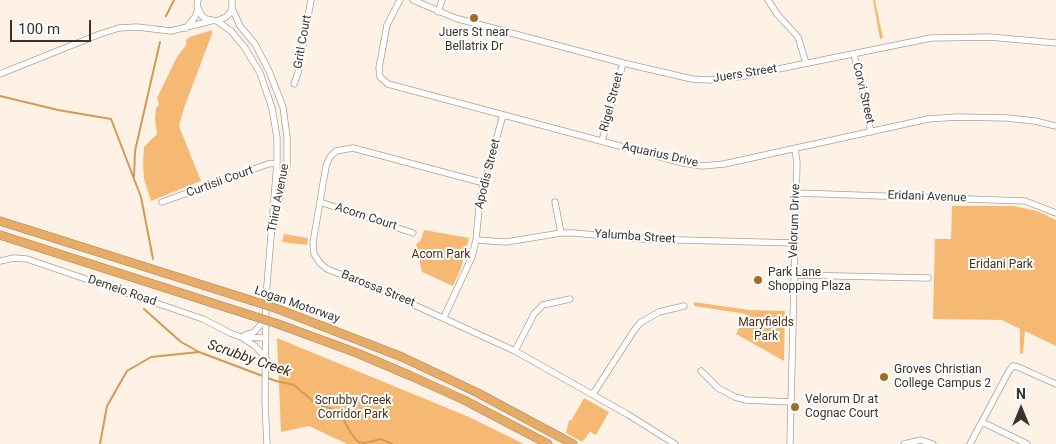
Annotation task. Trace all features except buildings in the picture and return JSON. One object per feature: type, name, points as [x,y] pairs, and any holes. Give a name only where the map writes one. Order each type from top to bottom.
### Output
[{"type":"highway","name":"Logan Motorway","points":[[0,221],[278,309],[402,357],[478,393],[574,444]]},
{"type":"highway","name":"Logan Motorway","points":[[0,235],[278,324],[357,353],[488,412],[548,444]]},
{"type":"street","points":[[186,28],[194,17],[198,7],[198,0]]},
{"type":"street","name":"Gritl Court","points":[[294,84],[298,73],[311,0]]},
{"type":"street","name":"Aquarius Drive","points":[[400,0],[387,25],[379,68],[382,80],[392,85],[683,163],[702,166],[724,164],[928,119],[957,117],[1026,120],[1056,126]]},
{"type":"street","name":"Juers Street","points":[[413,0],[455,18],[675,76],[710,80],[744,76],[909,42],[940,38],[990,37],[1056,44]]},
{"type":"street","points":[[438,12],[442,0]]},
{"type":"street","points":[[768,0],[799,40],[806,63]]},
{"type":"street","points":[[0,74],[119,28],[137,27],[171,31],[214,21],[226,17],[233,3]]},
{"type":"street","name":"Third Avenue","points":[[233,3],[240,26],[255,44],[270,71],[283,107],[287,137],[287,165],[269,251]]},
{"type":"street","name":"Third Avenue","points":[[198,7],[202,16],[231,31],[245,48],[260,73],[272,108],[277,138],[278,162],[269,251],[265,320],[267,444]]},
{"type":"street","name":"Corvi Street","points":[[854,54],[871,132]]},
{"type":"street","name":"Rigel Street","points":[[602,141],[623,63]]},
{"type":"street","name":"Apodis Street","points":[[444,317],[467,271],[476,240],[479,206],[484,183],[503,115]]},
{"type":"street","name":"Barossa Street","points":[[484,183],[353,148],[344,148],[336,151],[330,157],[326,166],[313,242],[314,254],[327,269],[444,317],[515,350],[593,394],[675,444]]},
{"type":"street","name":"Velorum Drive","points":[[790,444],[796,148]]},
{"type":"street","name":"Curtisii Court","points":[[162,202],[278,162]]},
{"type":"street","name":"Eridani Avenue","points":[[796,193],[1026,201],[1056,213]]},
{"type":"street","name":"Acorn Court","points":[[320,202],[413,233]]},
{"type":"street","points":[[555,202],[561,233]]},
{"type":"street","name":"Yalumba Street","points":[[476,240],[506,242],[561,233],[641,239],[795,243]]},
{"type":"street","name":"Demeio Road","points":[[0,261],[22,258],[203,319],[230,334],[241,337],[265,338]]},
{"type":"street","points":[[794,274],[928,278]]},
{"type":"street","points":[[515,350],[534,314],[544,305],[570,299]]},
{"type":"street","points":[[593,394],[640,324],[659,312],[684,306]]},
{"type":"street","points":[[241,337],[254,332],[265,320]]},
{"type":"street","name":"Demeio Road","points":[[241,337],[255,346],[266,358]]},
{"type":"street","points":[[970,444],[1013,366],[1018,366],[1056,384]]},
{"type":"street","points":[[701,371],[718,388],[735,397],[746,400],[791,402]]},
{"type":"street","points":[[982,422],[1027,444]]},
{"type":"street","points":[[904,444],[921,440],[933,444]]},
{"type":"green space","points":[[873,0],[875,0],[883,38],[880,39]]},
{"type":"green space","points":[[212,30],[179,126],[201,181],[151,201],[144,179],[143,162],[144,147],[157,134],[155,119],[156,108],[159,105],[157,98],[177,57],[186,45],[186,40]]},
{"type":"green space","name":"Eridani Park","points":[[952,206],[1013,206],[1037,211],[1056,220],[1056,346],[1025,331],[1023,354],[1020,353],[1020,329],[1002,320],[933,319],[935,239],[951,239]]},
{"type":"green space","name":"Acorn Park","points":[[424,230],[469,238],[461,268],[453,286],[422,272],[416,244],[420,241]]},
{"type":"green space","points":[[284,234],[308,238],[307,245],[282,242]]},
{"type":"green space","name":"Maryfields Park","points":[[694,302],[749,310],[785,311],[784,361],[736,334],[746,314],[694,306]]},
{"type":"green space","name":"Scrubby Creek Corridor Park","points":[[277,338],[469,417],[524,444],[347,444],[309,426],[281,432]]},
{"type":"green space","points":[[584,398],[609,412],[596,435],[590,432],[582,442],[566,433],[569,420],[571,421]]},
{"type":"waterway","points":[[166,16],[174,0]]},
{"type":"waterway","points":[[134,177],[135,151],[160,42]]},
{"type":"waterway","points":[[0,96],[58,110],[111,119],[141,197],[153,259]]},
{"type":"waterway","points":[[144,309],[181,342],[199,352]]},
{"type":"waterway","name":"Scrubby Creek","points":[[100,444],[107,406],[127,371],[151,357],[199,352],[276,381],[294,385],[314,402],[334,410],[343,419],[358,442],[365,443],[381,439],[392,444]]},
{"type":"place","name":"Juers St near Bellatrix Dr","points":[[474,18]]},
{"type":"place","name":"Park Lane Shopping Plaza","points":[[758,280]]},
{"type":"place","name":"Groves Christian College Campus 2","points":[[884,377]]},
{"type":"place","name":"Velorum Dr at Cognac Court","points":[[795,407]]}]
